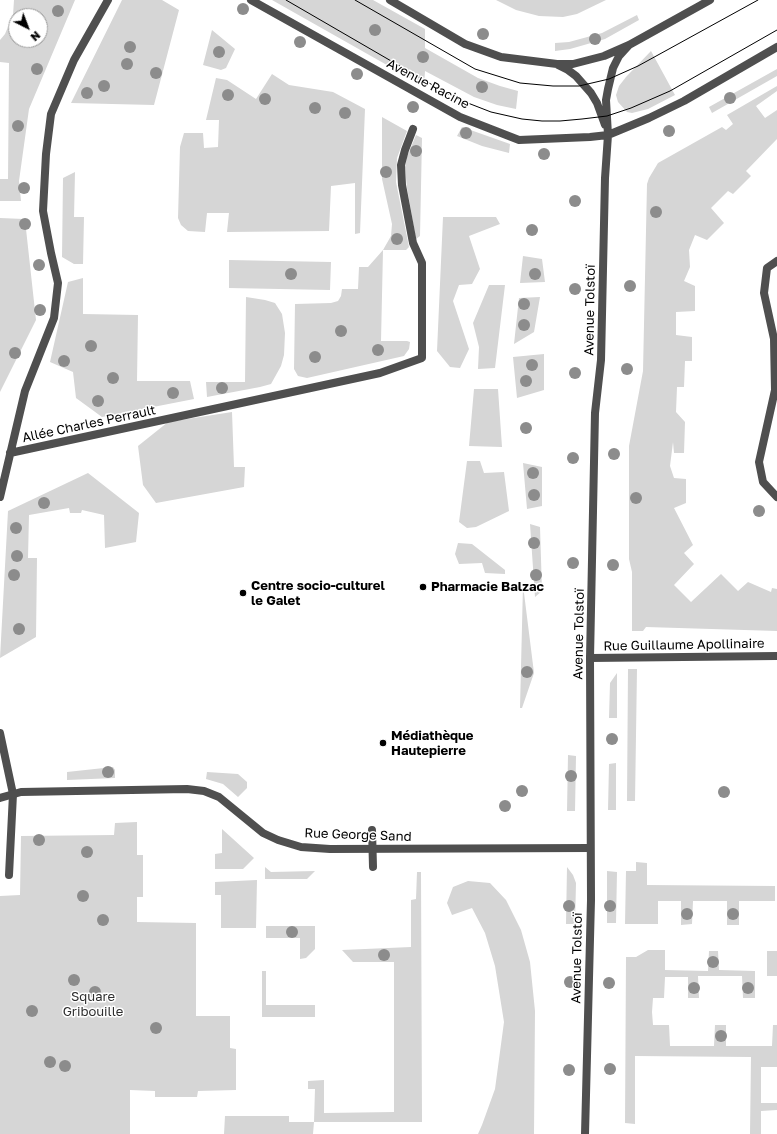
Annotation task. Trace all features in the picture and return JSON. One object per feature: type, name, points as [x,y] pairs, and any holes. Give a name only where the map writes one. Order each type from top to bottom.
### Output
[{"type":"street","name":"Allée Charles Perrault","points":[[108,0],[74,60],[51,114],[46,154],[43,211],[58,283],[54,318],[25,391],[10,453],[380,373],[422,358],[422,263],[413,243],[402,185],[401,165],[413,129]]},
{"type":"street","name":"Avenue Racine","points":[[251,0],[460,117],[520,140],[608,135],[649,118],[684,101],[777,47]]},
{"type":"street","points":[[390,0],[465,44],[501,57],[556,64],[573,64],[604,56],[629,45],[710,0]]},
{"type":"street","points":[[608,135],[606,100],[612,68],[619,56],[629,45]]},
{"type":"street","points":[[556,64],[576,76],[591,93],[602,116],[608,135]]},
{"type":"street","name":"Avenue Tolstoï","points":[[585,1134],[590,900],[590,658],[595,413],[601,360],[605,178],[608,135]]},
{"type":"street","points":[[777,261],[768,268],[764,293],[774,339],[775,390],[759,462],[763,482],[777,497]]},
{"type":"street","points":[[0,497],[10,453]]},
{"type":"street","name":"Rue Guillaume Apollinaire","points":[[590,658],[777,656]]},
{"type":"street","points":[[0,733],[13,794],[9,876]]},
{"type":"street","name":"Rue George Sand","points":[[0,798],[21,792],[187,789],[204,791],[219,796],[263,833],[278,840],[301,847],[330,849],[544,850],[590,848]]},
{"type":"street","points":[[372,830],[374,849],[373,867]]},
{"type":"green space","points":[[14,0],[75,0],[29,109],[19,181],[21,201],[0,201],[0,179],[8,179],[9,63],[0,62],[0,40],[8,27],[8,48],[48,48],[48,8],[13,8]]},
{"type":"green space","points":[[122,0],[162,0],[179,10],[154,105],[71,103]]},
{"type":"green space","points":[[272,0],[373,0],[425,29],[425,48],[478,78],[518,91],[516,109],[497,105],[474,97],[425,71],[424,86]]},
{"type":"green space","points":[[496,0],[606,0],[577,14],[563,17],[539,16],[516,10]]},
{"type":"green space","points":[[637,15],[639,20],[605,39],[570,49],[555,51],[555,43],[569,42],[602,33]]},
{"type":"green space","points":[[212,30],[235,49],[226,68],[221,70],[203,65]]},
{"type":"green space","points":[[651,51],[675,95],[648,109],[632,113],[627,112],[618,102],[616,95],[619,86]]},
{"type":"green space","points":[[777,69],[777,76],[712,113],[709,107]]},
{"type":"green space","points":[[272,74],[289,85],[333,92],[365,109],[360,233],[355,234],[355,183],[331,186],[329,231],[227,232],[229,213],[207,213],[205,232],[188,231],[181,225],[178,218],[180,147],[184,133],[203,133],[204,148],[218,147],[219,120],[206,120],[216,78],[227,80],[256,99]]},
{"type":"green space","points":[[777,86],[777,91],[756,106],[765,118],[777,110],[777,139],[746,171],[751,176],[733,194],[728,191],[711,208],[724,223],[707,240],[695,235],[689,250],[690,267],[684,281],[695,286],[695,311],[676,312],[676,335],[692,337],[692,361],[685,361],[684,387],[677,387],[676,412],[685,422],[684,453],[674,453],[673,442],[670,466],[674,478],[686,479],[686,503],[674,508],[693,545],[684,553],[694,564],[674,585],[691,602],[721,574],[738,591],[748,582],[771,592],[772,588],[777,589],[777,631],[646,627],[643,631],[632,631],[632,572],[629,559],[629,446],[643,371],[647,184],[658,163],[722,127],[726,130],[733,124],[727,115]]},
{"type":"green space","points":[[382,117],[407,131],[397,158],[396,182],[409,247],[406,250],[383,250],[391,236],[392,224],[382,179]]},
{"type":"green space","points":[[462,127],[510,144],[509,153],[482,146],[457,136]]},
{"type":"green space","points":[[416,135],[422,138],[420,236],[416,239],[405,167],[407,157]]},
{"type":"green space","points":[[75,172],[74,217],[84,217],[83,264],[74,264],[62,257],[63,178]]},
{"type":"green space","points":[[443,217],[496,217],[500,224],[469,236],[480,269],[472,284],[459,285],[453,301],[469,349],[460,368],[450,367],[437,351]]},
{"type":"green space","points":[[0,218],[24,219],[36,320],[0,392]]},
{"type":"green space","points":[[383,250],[381,341],[407,341],[410,342],[409,349],[404,356],[307,378],[298,376],[294,369],[295,304],[331,303],[338,301],[341,296],[342,289],[358,289],[359,267],[368,267]]},
{"type":"green space","points":[[523,256],[542,259],[545,282],[520,283]]},
{"type":"green space","points":[[229,260],[331,262],[330,290],[229,288]]},
{"type":"green space","points":[[83,278],[83,314],[138,315],[137,381],[190,381],[194,399],[102,417],[76,398],[73,372],[50,362],[68,282]]},
{"type":"green space","points":[[489,285],[505,285],[495,368],[478,369],[479,347],[473,323]]},
{"type":"green space","points":[[246,297],[275,303],[282,314],[285,333],[284,355],[281,366],[271,384],[207,397],[206,382],[245,382]]},
{"type":"green space","points":[[540,297],[534,332],[514,344],[519,298]]},
{"type":"green space","points":[[544,354],[544,390],[517,398],[513,357]]},
{"type":"green space","points":[[474,389],[498,389],[502,447],[469,446]]},
{"type":"green space","points":[[232,412],[234,467],[245,467],[244,487],[156,503],[143,485],[138,446],[168,422]]},
{"type":"green space","points":[[467,461],[480,461],[484,473],[504,472],[509,511],[476,527],[467,528],[459,522]]},
{"type":"green space","points":[[523,463],[542,467],[542,506],[527,509]]},
{"type":"green space","points":[[88,473],[139,513],[136,542],[105,548],[104,515],[82,510],[81,513],[70,513],[69,508],[29,515],[28,558],[37,558],[36,637],[0,658],[8,511]]},
{"type":"green space","points":[[530,524],[540,527],[542,591],[535,597]]},
{"type":"green space","points":[[458,543],[472,544],[505,570],[505,574],[485,573],[482,563],[459,564],[455,554]]},
{"type":"green space","points":[[523,585],[534,673],[522,708],[520,708]]},
{"type":"green space","points":[[628,669],[637,669],[635,801],[627,801]]},
{"type":"green space","points":[[617,673],[617,718],[609,718],[610,683]]},
{"type":"green space","points":[[568,755],[576,756],[575,811],[567,811]]},
{"type":"green space","points":[[616,763],[616,810],[608,810],[609,764]]},
{"type":"green space","points":[[113,767],[115,770],[115,778],[67,780],[67,772]]},
{"type":"green space","points":[[207,772],[238,774],[247,782],[247,788],[238,797],[223,784],[206,779]]},
{"type":"green space","name":"Square Gribouille","points":[[137,822],[137,855],[143,855],[143,897],[137,897],[137,922],[196,923],[196,1016],[230,1016],[230,1048],[236,1049],[236,1090],[198,1091],[197,1097],[155,1097],[155,1091],[130,1090],[130,1134],[0,1134],[0,896],[20,895],[21,836],[114,835],[115,823]]},
{"type":"green space","points":[[222,829],[254,858],[243,869],[215,869],[215,854],[222,853]]},
{"type":"green space","points":[[636,862],[647,863],[647,885],[775,886],[775,901],[739,901],[739,925],[727,925],[727,901],[693,901],[692,924],[681,925],[681,901],[658,901],[658,924],[625,924],[626,871],[636,871]]},
{"type":"green space","points":[[265,867],[271,872],[315,871],[307,879],[265,879]]},
{"type":"green space","points":[[567,867],[573,875],[576,883],[575,924],[566,924]]},
{"type":"green space","points":[[607,871],[617,872],[616,923],[607,923]]},
{"type":"green space","points":[[417,872],[421,872],[422,1122],[314,1122],[315,1089],[308,1089],[308,1081],[324,1080],[324,1113],[394,1112],[394,962],[353,962],[342,950],[411,947],[411,900],[416,899]]},
{"type":"green space","points":[[257,880],[256,928],[221,928],[221,895],[215,895],[215,882]]},
{"type":"green space","points":[[468,881],[490,883],[506,900],[521,930],[530,962],[535,1011],[534,1134],[478,1134],[495,1089],[504,1022],[495,966],[485,933],[472,908],[452,915],[447,903],[453,887]]},
{"type":"green space","points":[[266,926],[315,926],[315,949],[306,958],[300,959],[300,938],[266,938]]},
{"type":"green space","points":[[648,950],[665,950],[665,970],[708,971],[709,951],[718,951],[719,970],[755,971],[755,998],[743,998],[742,976],[698,976],[699,998],[688,998],[688,977],[665,977],[664,998],[653,998],[652,1012],[653,1025],[669,1025],[670,1046],[714,1046],[715,1025],[726,1025],[726,1046],[772,1046],[773,1025],[777,1025],[777,1067],[761,1067],[761,1103],[777,1103],[777,1110],[761,1111],[761,1134],[750,1134],[751,1057],[635,1056],[635,1124],[625,1123],[626,957],[636,957]]},
{"type":"green space","points":[[767,951],[777,951],[777,976],[767,976]]},
{"type":"green space","points":[[262,971],[266,971],[266,1005],[315,1005],[315,1017],[262,1017]]},
{"type":"green space","points":[[225,1116],[289,1116],[289,1122],[314,1122],[313,1134],[224,1134]]},
{"type":"tram line","points":[[286,0],[455,98],[491,112],[522,119],[542,121],[560,121],[607,116],[631,108],[670,91],[777,30]]},
{"type":"tram line","points":[[355,0],[475,69],[520,83],[553,86],[579,86],[609,79],[638,66],[758,0]]},
{"type":"place","name":"Pharmacie Balzac","points":[[423,587]]},
{"type":"place","name":"Centre socio-culturel le Galet","points":[[243,593]]},
{"type":"place","name":"Médiathèque Hautepierre","points":[[383,743]]}]
